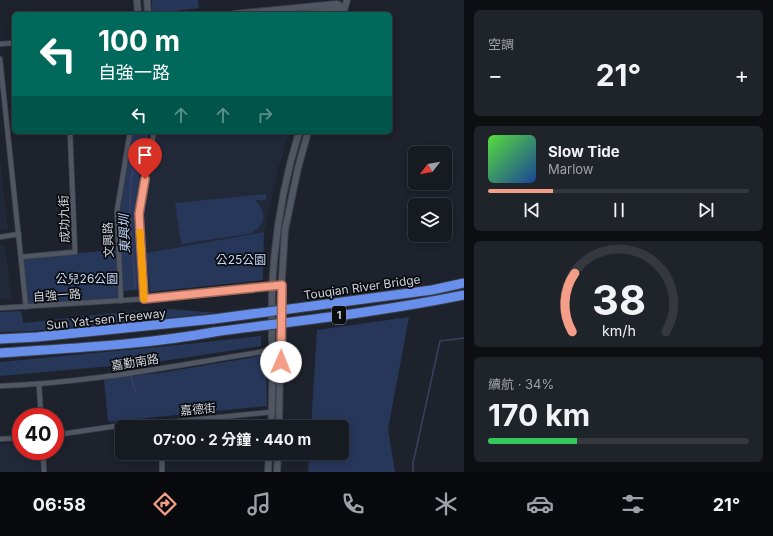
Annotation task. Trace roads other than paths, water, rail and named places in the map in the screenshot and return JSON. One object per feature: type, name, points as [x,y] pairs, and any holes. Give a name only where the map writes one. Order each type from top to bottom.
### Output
[{"type":"highway","name":"Touqian River Bridge","points":[[214,319],[432,290],[464,283]]},
{"type":"highway","name":"Touqian River Bridge","points":[[214,332],[387,309],[464,295]]},
{"type":"highway","name":"Sun Yat-sen Freeway","points":[[0,339],[37,338],[214,319]]},
{"type":"highway","name":"Sun Yat-sen Freeway","points":[[0,353],[140,342],[187,337],[214,332]]},
{"type":"street","points":[[138,0],[138,12]]},
{"type":"street","points":[[147,0],[148,12]]},
{"type":"street","points":[[263,12],[336,7],[344,11],[347,0]]},
{"type":"street","points":[[312,12],[336,7]]},
{"type":"street","points":[[0,44],[12,42]]},
{"type":"street","points":[[0,59],[26,307]]},
{"type":"street","name":"成功九街","points":[[21,257],[75,252],[70,134]]},
{"type":"street","name":"文興路","points":[[121,301],[117,211],[130,134]]},
{"type":"street","points":[[144,299],[139,214],[154,134]]},
{"type":"street","points":[[271,420],[273,285],[277,233],[280,211],[299,134]]},
{"type":"street","points":[[279,420],[282,285],[285,230],[298,168],[307,134]]},
{"type":"street","points":[[0,237],[19,234]]},
{"type":"street","name":"自強一路","points":[[0,308],[121,301],[282,285]]},
{"type":"street","name":"嘉勤南路","points":[[0,386],[99,378],[273,350]]},
{"type":"street","points":[[39,384],[40,408]]},
{"type":"street","name":"嘉德街","points":[[204,420],[272,412]]},
{"type":"street","name":"嘉德街","points":[[64,433],[115,426]]},
{"type":"street","points":[[0,439],[12,438]]},
{"type":"street","points":[[43,460],[44,472]]},
{"type":"street","points":[[162,460],[162,472]]},
{"type":"street","points":[[268,472],[269,460]]},
{"type":"street","points":[[277,472],[278,460]]},
{"type":"waterway","name":"東興圳","points":[[133,169],[130,213],[135,288]]},
{"type":"waterway","points":[[413,472],[413,463],[440,341],[464,338]]},
{"type":"waterway","name":"東興圳","points":[[131,376],[136,392]]},
{"type":"park label","name":"公25公園","points":[[241,259]]},
{"type":"park label","name":"公兒26公園","points":[[87,278]]}]
